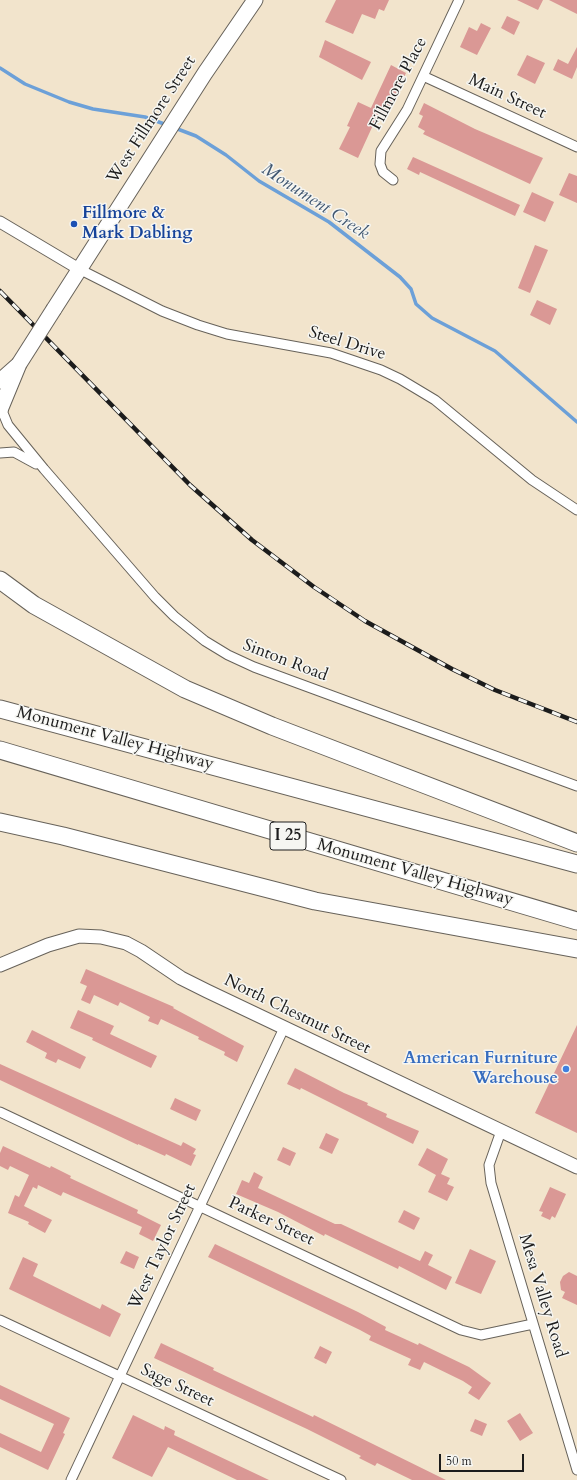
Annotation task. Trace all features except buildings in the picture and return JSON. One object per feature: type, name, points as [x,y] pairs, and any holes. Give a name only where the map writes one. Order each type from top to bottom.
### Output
[{"type":"highway","points":[[0,580],[34,606],[185,689],[272,726],[577,843]]},
{"type":"highway","points":[[0,595],[34,606]]},
{"type":"highway","name":"Monument Valley Highway","points":[[0,709],[577,864]]},
{"type":"highway","name":"Monument Valley Highway","points":[[0,750],[577,921]]},
{"type":"highway","points":[[0,822],[63,836],[315,901],[577,949]]},
{"type":"main road","name":"West Fillmore Street","points":[[1,407],[19,364],[205,73],[255,0]]},
{"type":"main road","name":"West Fillmore Street","points":[[0,381],[19,364]]},
{"type":"main road","name":"North Chestnut Street","points":[[0,965],[67,939],[87,936],[107,938],[134,946],[193,984],[577,1167]]},
{"type":"street","name":"Fillmore Place","points":[[393,180],[383,172],[380,164],[381,151],[406,110],[459,0]]},
{"type":"street","name":"Main Street","points":[[423,76],[577,147]]},
{"type":"street","points":[[0,222],[79,269]]},
{"type":"street","name":"Steel Drive","points":[[79,269],[162,311],[198,325],[227,334],[331,353],[380,370],[400,379],[435,400],[532,480],[577,510]]},
{"type":"street","name":"Sinton Road","points":[[1,407],[8,425],[44,469],[166,610],[193,633],[228,655],[266,672],[577,786]]},
{"type":"street","name":"Sinton Road","points":[[0,453],[8,452],[19,454],[44,469]]},
{"type":"street","name":"West Taylor Street","points":[[72,1480],[284,1028]]},
{"type":"street","name":"Parker Street","points":[[0,1112],[471,1333],[481,1335],[491,1334],[533,1324]]},
{"type":"street","name":"Mesa Valley Road","points":[[501,1131],[490,1165],[491,1182],[577,1470]]},
{"type":"street","name":"Sage Street","points":[[0,1320],[341,1480]]},
{"type":"waterway","name":"Monument Creek","points":[[0,68],[25,84],[69,102],[93,109],[145,117],[167,125]]},
{"type":"waterway","name":"Monument Creek","points":[[175,128],[196,136],[226,155],[259,181],[329,222],[400,277],[411,289],[416,304],[432,318],[495,351],[577,422]]},
{"type":"railway","points":[[0,291],[190,485],[252,540],[314,587],[365,621],[452,669],[495,690],[577,722]]},
{"type":"place","name":"Fillmore & Mark Dabling","points":[[74,224]]},
{"type":"place","name":"American Furniture Warehouse","points":[[566,1069]]}]
